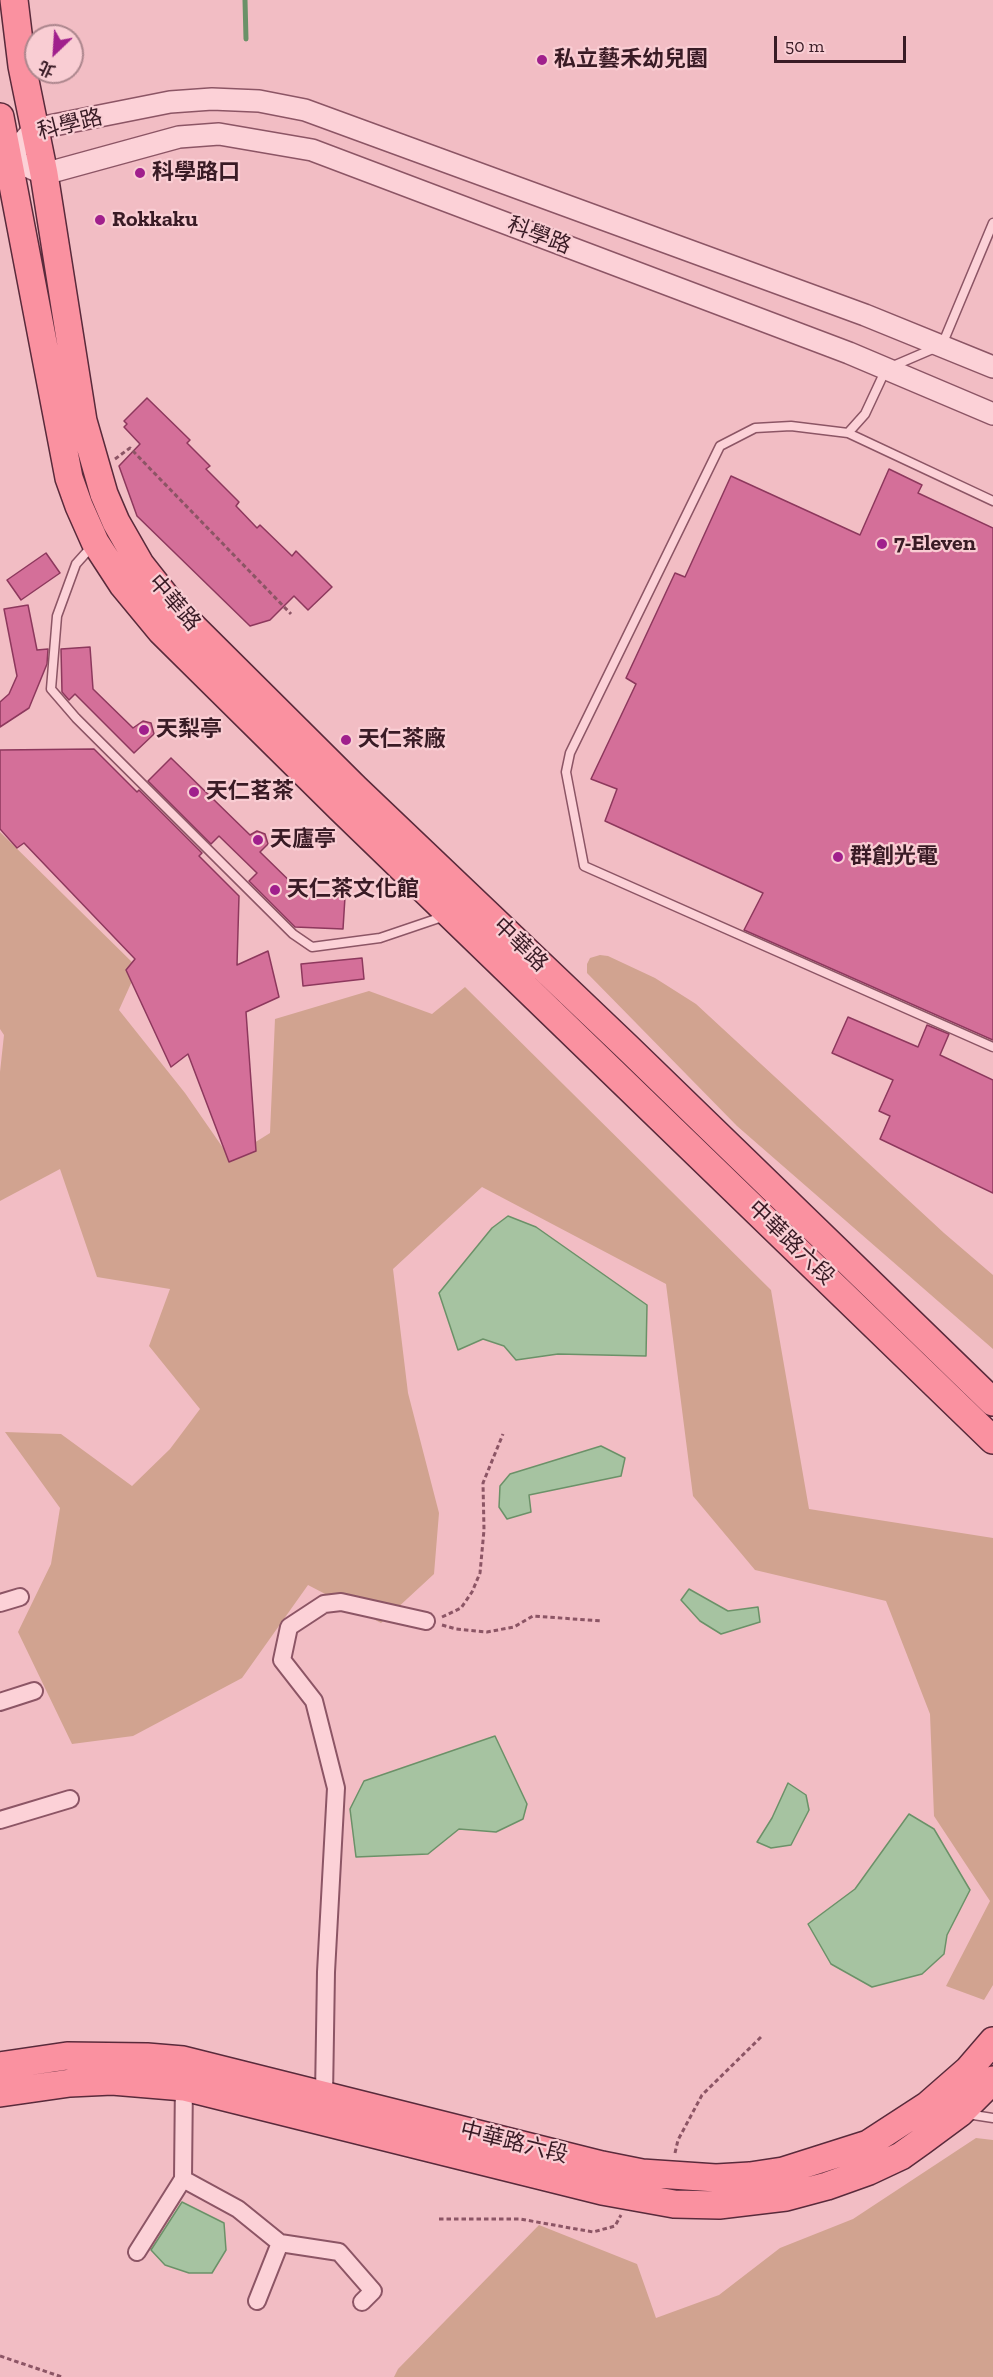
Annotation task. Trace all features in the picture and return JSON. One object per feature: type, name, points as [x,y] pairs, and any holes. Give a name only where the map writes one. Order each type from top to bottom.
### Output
[{"type":"main road","name":"中華路","points":[[14,0],[22,66],[44,174],[83,421],[104,494],[140,564],[268,719],[450,914],[479,924],[627,1047]]},
{"type":"main road","name":"中華路","points":[[0,117],[69,478],[78,506],[95,542],[123,585],[161,630],[268,719],[479,924],[588,1047]]},
{"type":"main road","name":"中華路六段","points":[[588,1047],[993,1440]]},
{"type":"main road","name":"中華路六段","points":[[627,1047],[993,1402]]},
{"type":"main road","name":"中華路六段","points":[[0,2066],[67,2056],[137,2056],[183,2060],[324,2095],[616,2181],[674,2204],[719,2205],[786,2197],[827,2186],[869,2171],[901,2156],[947,2106],[968,2070],[993,2041]]},
{"type":"main road","name":"中華路六段","points":[[0,2092],[112,2080],[184,2087],[616,2181],[670,2176],[716,2178],[750,2176],[783,2170],[868,2144],[947,2106],[993,2080]]},
{"type":"street","name":"科學路","points":[[993,367],[942,345],[305,110],[259,101],[212,99],[170,102],[34,129],[9,158],[44,174],[179,137],[219,134],[312,150],[886,369],[993,414]]},
{"type":"street","points":[[0,1603],[20,1597]]},
{"type":"street","points":[[324,2095],[326,1972],[336,1788],[314,1701],[282,1659],[289,1628],[324,1604],[341,1602],[426,1621]]},
{"type":"street","points":[[0,1702],[34,1691]]},
{"type":"street","points":[[0,1820],[70,1799]]},
{"type":"street","points":[[137,2252],[183,2179],[183,2060]]},
{"type":"street","points":[[183,2179],[238,2209],[280,2243],[339,2252],[374,2291],[362,2302]]},
{"type":"street","points":[[256,2301],[280,2243]]},
{"type":"lane","points":[[848,433],[865,414],[886,369],[942,345],[993,223]]},
{"type":"lane","points":[[993,501],[848,433],[791,426],[755,428],[720,446],[570,753],[566,772],[584,866],[993,1047]]},
{"type":"lane","points":[[95,542],[75,564],[57,616],[51,689],[76,718],[293,934],[312,947],[380,938],[450,914]]},
{"type":"lane","points":[[947,2106],[993,2118]]},
{"type":"path","points":[[98,471],[130,448],[291,614]]},
{"type":"path","points":[[426,1621],[444,1617],[461,1608],[472,1592],[480,1573],[484,1530],[483,1483],[503,1434]]},
{"type":"path","points":[[426,1621],[456,1629],[487,1632],[514,1627],[533,1616],[602,1621]]},
{"type":"path","points":[[670,2176],[678,2140],[702,2095],[761,2037]]},
{"type":"path","points":[[439,2219],[520,2219],[593,2232],[615,2226],[622,2213],[616,2181]]},
{"type":"path","points":[[0,2356],[62,2377]]},
{"type":"shaded area","points":[[0,832],[138,968],[119,1010],[185,1093],[230,1158],[270,1133],[275,1019],[369,991],[432,1014],[465,987],[771,1290],[809,1509],[993,1538],[993,1985],[984,2000],[946,1986],[990,1901],[934,1816],[930,1714],[886,1601],[755,1570],[693,1496],[666,1284],[482,1187],[393,1269],[408,1393],[439,1513],[434,1574],[381,1623],[308,1585],[242,1678],[133,1736],[72,1744],[18,1632],[51,1564],[60,1508],[5,1432],[61,1434],[132,1486],[170,1449],[200,1409],[149,1346],[170,1289],[97,1277],[60,1169],[0,1201],[0,1072],[4,1035],[0,1029]]},
{"type":"shaded area","points":[[600,955],[608,956],[655,978],[696,1004],[944,1233],[993,1275],[993,1349],[737,1126],[587,973],[590,958]]},
{"type":"shaded area","points":[[508,1216],[536,1227],[647,1305],[646,1356],[558,1354],[516,1360],[504,1346],[483,1339],[458,1350],[439,1293],[492,1228]]},
{"type":"shaded area","points":[[601,1446],[625,1458],[621,1476],[529,1495],[531,1512],[507,1519],[499,1507],[500,1486],[510,1474]]},
{"type":"shaded area","points":[[689,1589],[728,1611],[758,1607],[760,1622],[721,1634],[700,1621],[681,1600]]},
{"type":"shaded area","points":[[495,1736],[527,1804],[523,1819],[496,1832],[459,1829],[428,1854],[356,1857],[350,1809],[364,1781]]},
{"type":"shaded area","points":[[788,1783],[806,1795],[809,1810],[791,1845],[771,1848],[757,1842],[772,1818]]},
{"type":"shaded area","points":[[909,1814],[934,1829],[970,1890],[947,1935],[944,1954],[922,1974],[872,1987],[831,1964],[808,1924],[855,1889]]},
{"type":"shaded area","points":[[976,2138],[993,2140],[993,2377],[394,2377],[398,2369],[539,2225],[637,2264],[656,2318],[719,2295],[780,2248],[853,2219]]},
{"type":"shaded area","points":[[182,2202],[224,2223],[226,2250],[212,2273],[189,2273],[165,2265],[151,2250]]},
{"type":"building","points":[[147,398],[190,440],[187,443],[210,466],[206,469],[239,502],[236,506],[257,528],[260,525],[292,556],[296,551],[332,587],[308,610],[294,596],[270,620],[250,626],[137,516],[119,466],[140,444],[124,427],[127,424],[124,421]]},
{"type":"building","name":"群創光電","points":[[889,469],[922,485],[918,493],[993,528],[993,1040],[744,930],[763,893],[605,821],[617,789],[591,779],[636,684],[626,678],[675,573],[685,577],[731,476],[860,535]]},
{"type":"building","points":[[46,553],[60,573],[21,600],[7,580]]},
{"type":"building","points":[[28,605],[37,650],[48,649],[47,664],[29,708],[0,727],[0,702],[9,694],[17,676],[4,609]]},
{"type":"building","points":[[90,647],[93,689],[133,728],[143,721],[151,723],[154,734],[134,753],[75,694],[69,700],[62,692],[61,649]]},
{"type":"building","points":[[94,749],[202,853],[199,856],[239,896],[237,965],[268,951],[279,997],[246,1012],[256,1151],[229,1162],[188,1054],[171,1067],[126,970],[135,959],[24,843],[17,848],[0,829],[0,750]]},
{"type":"building","points":[[171,758],[250,835],[257,831],[265,834],[268,844],[260,852],[304,895],[345,897],[343,929],[295,927],[249,881],[257,873],[219,836],[211,844],[148,781]]},
{"type":"building","points":[[362,958],[364,979],[303,986],[301,964]]},
{"type":"building","points":[[848,1017],[918,1047],[927,1025],[949,1034],[940,1055],[993,1080],[993,1193],[880,1139],[890,1116],[879,1111],[893,1080],[832,1053]]},
{"type":"waterway","points":[[245,0],[246,39]]},
{"type":"place","name":"私立藝禾幼兒園","points":[[542,60]]},
{"type":"place","name":"科學路口","points":[[140,173]]},
{"type":"place","name":"Rokkaku","points":[[100,220]]},
{"type":"place","name":"7-Eleven","points":[[882,544]]},
{"type":"place","name":"天梨亭","points":[[144,730]]},
{"type":"place","name":"天仁茶廠","points":[[346,740]]},
{"type":"place","name":"天仁茗茶","points":[[194,792]]},
{"type":"place","name":"天廬亭","points":[[258,840]]},
{"type":"place","name":"群創光電","points":[[838,857]]},
{"type":"place","name":"天仁茶文化館","points":[[275,890]]}]
